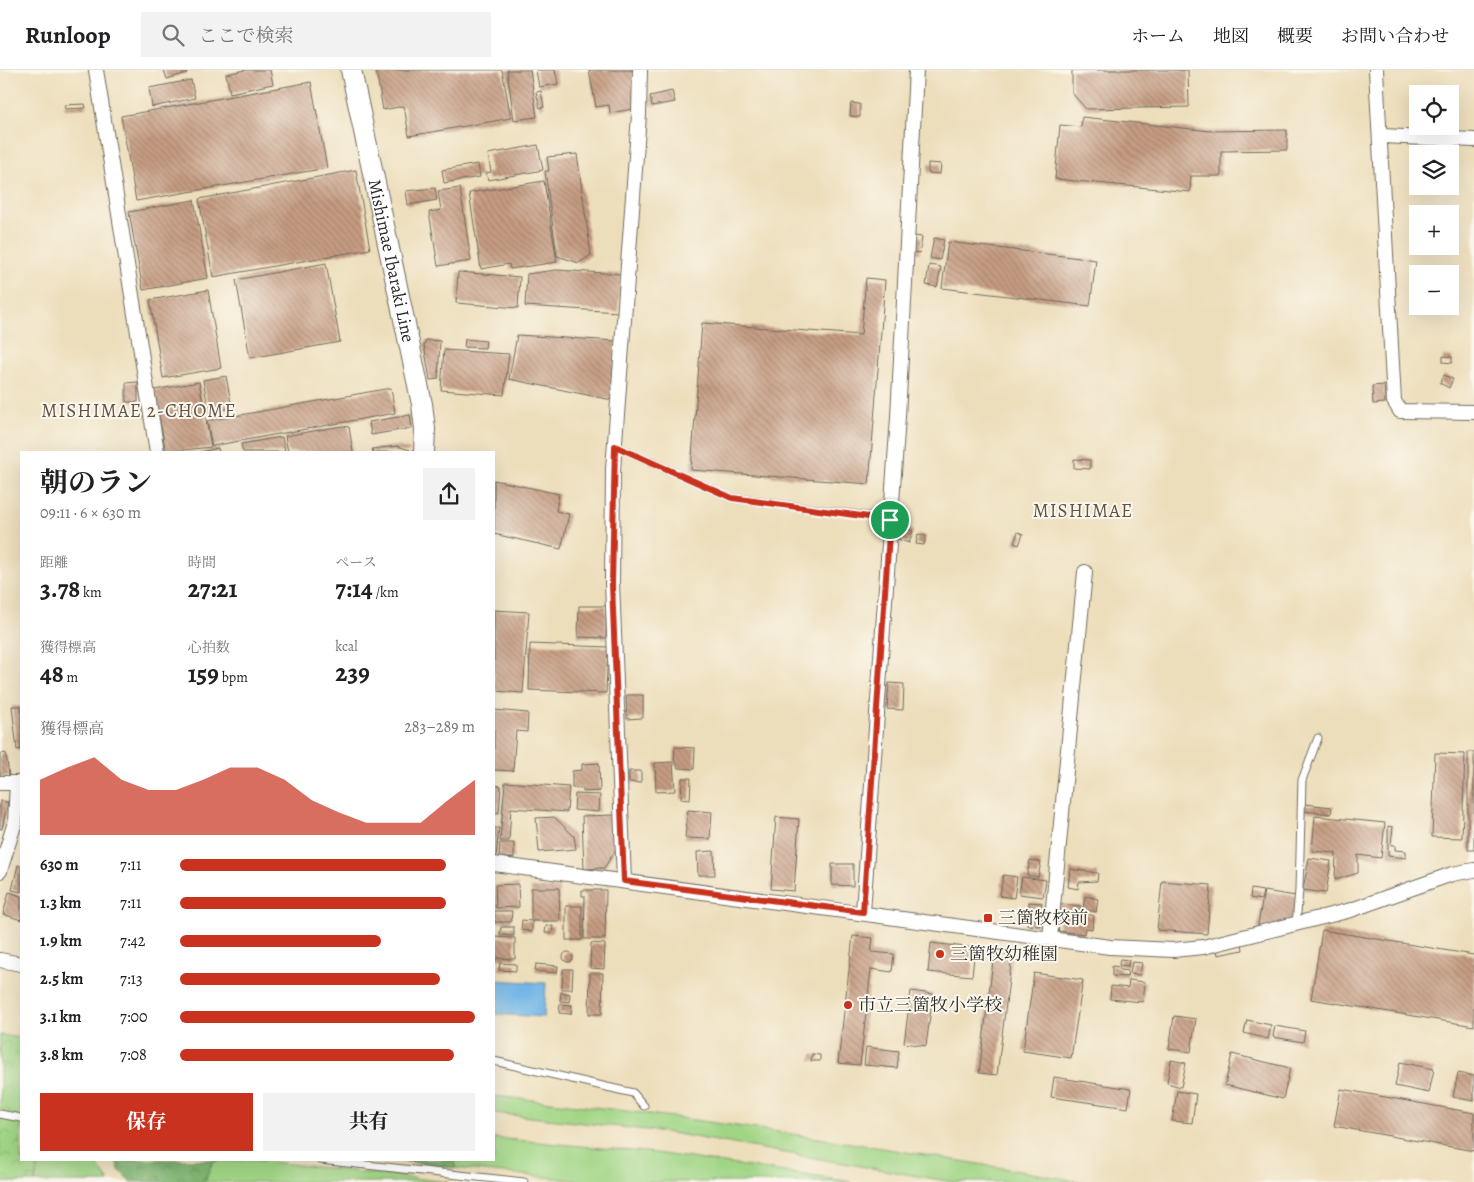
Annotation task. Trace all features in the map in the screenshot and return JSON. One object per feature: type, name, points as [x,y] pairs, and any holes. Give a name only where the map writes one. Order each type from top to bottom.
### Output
[{"type":"main road","name":"Mishimae Ibaraki Line","points":[[351,70],[422,404],[425,429],[424,451]]},
{"type":"street","points":[[96,70],[157,451]]},
{"type":"street","points":[[624,881],[612,584],[615,446],[639,115],[640,70]]},
{"type":"street","points":[[863,912],[898,417],[916,70]]},
{"type":"street","points":[[1376,70],[1394,401],[1400,411],[1474,412]]},
{"type":"street","points":[[1381,136],[1474,140]]},
{"type":"street","points":[[1050,938],[1085,572]]},
{"type":"street","points":[[0,783],[19,783],[15,822],[15,849],[0,871]]},
{"type":"street","points":[[495,864],[863,912],[1110,947],[1173,950],[1203,947],[1296,925],[1351,910],[1452,874],[1474,870]]},
{"type":"street","points":[[0,960],[20,964]]},
{"type":"lane","points":[[615,446],[732,498],[890,520]]},
{"type":"lane","points":[[1296,925],[1300,890],[1302,780],[1318,738]]},
{"type":"lane","points":[[495,1061],[633,1093],[644,1106]]},
{"type":"lane","points":[[0,1114],[20,1118]]},
{"type":"lane","points":[[329,1161],[524,1182]]},
{"type":"green space","points":[[0,1035],[20,1038],[20,1161],[38,1161],[35,1182],[0,1182]]},
{"type":"green space","points":[[495,1096],[716,1123],[1084,1182],[952,1182],[665,1132],[495,1113]]},
{"type":"green space","points":[[495,1138],[656,1153],[852,1182],[592,1182],[455,1168],[455,1161],[495,1161]]},
{"type":"green space","points":[[38,1161],[95,1161],[109,1182],[35,1182]]},
{"type":"green space","points":[[116,1161],[216,1161],[212,1163],[205,1182],[131,1182],[119,1170]]},
{"type":"green space","points":[[216,1161],[264,1161],[448,1182],[205,1182],[212,1163]]},
{"type":"green space","points":[[401,1161],[455,1161],[455,1168]]},
{"type":"water","points":[[495,980],[546,983],[544,1017],[495,1014]]},
{"type":"building","points":[[164,70],[186,70],[187,73],[167,79]]},
{"type":"building","points":[[245,70],[270,70],[273,84],[230,93],[226,74]]},
{"type":"building","points":[[376,70],[502,70],[511,118],[409,136],[404,106],[383,110]]},
{"type":"building","points":[[507,70],[530,70],[537,117],[514,120]]},
{"type":"building","points":[[536,70],[555,70],[558,84],[539,87]]},
{"type":"building","points":[[589,70],[632,70],[639,108],[610,113],[609,105],[596,107]]},
{"type":"building","points":[[1072,70],[1188,70],[1189,107],[1086,109],[1072,93]]},
{"type":"building","points":[[191,80],[195,98],[152,107],[149,88]]},
{"type":"building","points":[[311,82],[327,168],[136,201],[121,116]]},
{"type":"building","points":[[541,91],[544,107],[540,108],[536,92]]},
{"type":"building","points":[[672,91],[675,102],[652,106],[650,96]]},
{"type":"building","points":[[851,103],[860,104],[860,117],[850,116]]},
{"type":"building","points":[[85,104],[86,108],[65,109],[64,105]]},
{"type":"building","points":[[1082,117],[1210,131],[1287,130],[1287,150],[1221,151],[1221,176],[1191,176],[1190,192],[1055,179],[1060,125],[1081,127]]},
{"type":"building","points":[[538,145],[543,170],[488,180],[486,173],[491,172],[488,154]]},
{"type":"building","points":[[577,154],[591,255],[579,263],[557,256],[545,171],[549,171],[547,157]]},
{"type":"building","points":[[928,163],[941,164],[940,174],[928,173]]},
{"type":"building","points":[[478,164],[480,177],[444,183],[442,170]]},
{"type":"building","points":[[356,170],[370,249],[213,277],[199,199]]},
{"type":"building","points":[[544,181],[557,262],[510,269],[509,264],[481,269],[469,193]]},
{"type":"building","points":[[435,188],[437,200],[408,205],[406,191]]},
{"type":"building","points":[[460,188],[471,261],[438,266],[429,212],[441,210],[438,191]]},
{"type":"building","points":[[194,200],[208,278],[143,290],[129,212]]},
{"type":"building","points":[[914,236],[922,237],[920,253],[912,252]]},
{"type":"building","points":[[934,238],[944,240],[940,260],[930,258]]},
{"type":"building","points":[[948,242],[1096,260],[1090,306],[942,288]]},
{"type":"building","points":[[326,263],[340,342],[250,358],[236,280]]},
{"type":"building","points":[[929,265],[941,267],[937,287],[926,285]]},
{"type":"building","points":[[556,270],[621,274],[618,312],[525,306],[527,274]]},
{"type":"building","points":[[458,272],[520,277],[518,308],[456,303]]},
{"type":"building","points":[[866,278],[885,280],[869,484],[691,470],[702,323],[861,335]]},
{"type":"building","points":[[208,290],[221,368],[163,378],[150,300]]},
{"type":"building","points":[[517,335],[616,341],[612,400],[509,379]]},
{"type":"building","points":[[465,339],[486,341],[485,348],[464,347]]},
{"type":"building","points":[[426,340],[440,341],[438,379],[430,380],[424,345]]},
{"type":"building","points":[[444,350],[509,354],[504,395],[441,390]]},
{"type":"building","points":[[1443,356],[1452,357],[1452,363],[1443,362]]},
{"type":"building","points":[[1444,375],[1453,379],[1449,388],[1440,383]]},
{"type":"building","points":[[226,376],[232,408],[209,412],[203,380]]},
{"type":"building","points":[[138,382],[138,402],[126,402],[126,383]]},
{"type":"building","points":[[199,382],[211,447],[166,451],[154,390]]},
{"type":"building","points":[[1384,385],[1385,403],[1373,404],[1372,386]]},
{"type":"building","points":[[391,388],[395,413],[212,446],[207,421]]},
{"type":"building","points":[[410,415],[412,428],[371,435],[369,422]]},
{"type":"building","points":[[342,426],[349,427],[353,451],[288,451],[285,436]]},
{"type":"building","points":[[282,437],[285,451],[243,451],[241,444]]},
{"type":"building","points":[[397,446],[410,451],[373,451],[372,449]]},
{"type":"building","points":[[218,448],[219,451],[204,451]]},
{"type":"building","points":[[1074,459],[1090,460],[1090,469],[1074,468]]},
{"type":"building","points":[[495,480],[559,494],[556,511],[569,514],[561,549],[495,534]]},
{"type":"building","points":[[902,527],[913,531],[909,543],[898,539]]},
{"type":"building","points":[[1018,532],[1023,534],[1019,545],[1014,543]]},
{"type":"building","points":[[918,534],[926,536],[924,545],[916,544]]},
{"type":"building","points":[[579,606],[606,606],[606,638],[578,637]]},
{"type":"building","points":[[495,610],[529,612],[523,693],[495,691]]},
{"type":"building","points":[[530,644],[608,647],[606,693],[529,690]]},
{"type":"building","points":[[889,683],[904,684],[903,710],[887,709]]},
{"type":"building","points":[[626,695],[643,695],[643,718],[627,719]]},
{"type":"building","points":[[12,706],[20,706],[20,749],[17,750]]},
{"type":"building","points":[[495,710],[528,713],[527,732],[516,731],[513,771],[495,770]]},
{"type":"building","points":[[675,747],[695,748],[694,769],[678,768],[674,760]]},
{"type":"building","points":[[1468,752],[1474,752],[1474,850],[1468,850]]},
{"type":"building","points":[[6,753],[9,776],[0,777],[0,754]]},
{"type":"building","points":[[1435,753],[1465,754],[1462,838],[1432,837]]},
{"type":"building","points":[[673,762],[675,791],[656,792],[655,763]]},
{"type":"building","points":[[599,763],[600,791],[583,792],[583,788],[572,788],[572,771],[582,770],[582,764]]},
{"type":"building","points":[[629,771],[641,771],[641,783],[629,782]]},
{"type":"building","points":[[682,778],[691,778],[690,800],[681,799]]},
{"type":"building","points":[[505,782],[569,787],[567,812],[511,808],[509,841],[500,841]]},
{"type":"building","points":[[495,785],[501,786],[499,813],[495,812]]},
{"type":"building","points":[[575,794],[600,795],[599,812],[574,810]]},
{"type":"building","points":[[0,801],[8,802],[2,829],[0,829]]},
{"type":"building","points":[[1305,804],[1332,807],[1331,814],[1304,811]]},
{"type":"building","points":[[688,810],[712,812],[710,839],[685,838]]},
{"type":"building","points":[[615,815],[617,848],[604,868],[584,869],[582,816]]},
{"type":"building","points":[[1315,816],[1385,823],[1381,858],[1358,855],[1358,873],[1335,880],[1336,853],[1312,851]]},
{"type":"building","points":[[554,817],[574,836],[576,849],[539,852],[536,818]]},
{"type":"building","points":[[776,817],[799,819],[794,891],[771,889]]},
{"type":"building","points":[[1388,826],[1393,827],[1391,845],[1395,845],[1395,850],[1406,851],[1406,858],[1388,856]]},
{"type":"building","points":[[495,828],[499,828],[496,857]]},
{"type":"building","points":[[500,843],[514,843],[514,858],[499,858]]},
{"type":"building","points":[[714,851],[715,875],[698,875],[697,852]]},
{"type":"building","points":[[1309,858],[1331,861],[1326,893],[1303,890]]},
{"type":"building","points":[[1030,860],[1041,862],[1038,877],[1027,875]]},
{"type":"building","points":[[832,864],[853,864],[853,886],[832,885]]},
{"type":"building","points":[[18,865],[20,866],[20,892],[12,890]]},
{"type":"building","points":[[1070,869],[1098,873],[1097,881],[1079,882],[1078,889],[1068,887]]},
{"type":"building","points":[[1003,875],[1017,877],[1014,898],[1000,896]]},
{"type":"building","points":[[1022,877],[1046,880],[1043,897],[1019,894]]},
{"type":"building","points":[[1162,881],[1211,885],[1207,934],[1157,930]]},
{"type":"building","points":[[518,884],[519,907],[496,908],[495,885]]},
{"type":"building","points":[[531,888],[559,888],[560,921],[532,921],[532,932],[521,930],[522,920],[531,921]]},
{"type":"building","points":[[1251,889],[1263,891],[1261,900],[1250,898]]},
{"type":"building","points":[[582,890],[606,890],[605,939],[584,939],[585,896],[582,896]]},
{"type":"building","points":[[1264,891],[1296,896],[1293,922],[1257,930]]},
{"type":"building","points":[[9,892],[20,896],[20,920],[3,914]]},
{"type":"building","points":[[1085,896],[1098,899],[1096,912],[1083,909]]},
{"type":"building","points":[[1029,902],[1042,903],[1040,926],[1027,925]]},
{"type":"building","points":[[1061,904],[1081,906],[1080,912],[1094,916],[1092,929],[1085,928],[1084,934],[1058,931]]},
{"type":"building","points":[[566,906],[582,906],[582,940],[566,940]]},
{"type":"building","points":[[495,911],[512,911],[511,922],[495,922]]},
{"type":"building","points":[[546,926],[553,926],[552,933],[545,933]]},
{"type":"building","points":[[501,927],[514,927],[514,936],[500,935]]},
{"type":"building","points":[[1322,930],[1474,955],[1474,1026],[1311,999]]},
{"type":"building","points":[[853,936],[873,938],[871,952],[894,954],[892,972],[871,969],[860,1065],[838,1063]]},
{"type":"building","points":[[495,937],[515,938],[515,959],[495,958]]},
{"type":"building","points":[[591,943],[605,944],[604,969],[590,968]]},
{"type":"building","points":[[931,943],[975,948],[972,976],[928,972]]},
{"type":"building","points":[[1242,944],[1243,950],[1218,955],[1217,949]]},
{"type":"building","points":[[566,952],[570,952],[573,957],[572,961],[566,962],[563,959],[563,955]]},
{"type":"building","points":[[994,953],[1012,956],[997,1075],[979,1073]]},
{"type":"building","points":[[1120,959],[1129,960],[1128,966],[1119,965]]},
{"type":"building","points":[[1132,962],[1142,963],[1140,975],[1130,974]]},
{"type":"building","points":[[500,963],[516,964],[516,971],[499,970]]},
{"type":"building","points":[[536,964],[558,966],[557,973],[535,971]]},
{"type":"building","points":[[1112,966],[1128,971],[1127,977],[1112,976]]},
{"type":"building","points":[[563,969],[573,969],[572,989],[562,989]]},
{"type":"building","points":[[590,973],[603,973],[602,1014],[589,1014]]},
{"type":"building","points":[[1034,973],[1083,980],[1071,1058],[1023,1051]]},
{"type":"building","points":[[1129,980],[1145,982],[1143,1002],[1110,999],[1111,986],[1128,988]]},
{"type":"building","points":[[911,991],[933,994],[926,1046],[904,1043]]},
{"type":"building","points":[[561,992],[570,994],[569,1002],[560,1001]]},
{"type":"building","points":[[560,1004],[572,1005],[571,1014],[559,1013]]},
{"type":"building","points":[[1174,1016],[1196,1019],[1191,1052],[1169,1049]]},
{"type":"building","points":[[1247,1020],[1271,1025],[1268,1039],[1244,1033]]},
{"type":"building","points":[[1275,1026],[1305,1031],[1303,1042],[1273,1037]]},
{"type":"building","points":[[866,1047],[899,1051],[897,1068],[864,1065]]},
{"type":"building","points":[[812,1054],[820,1055],[820,1061],[811,1061]]},
{"type":"building","points":[[1232,1054],[1290,1068],[1283,1099],[1225,1085]]},
{"type":"building","points":[[1171,1060],[1186,1063],[1181,1087],[1167,1083]]},
{"type":"building","points":[[1400,1062],[1434,1069],[1429,1093],[1395,1086]]},
{"type":"building","points":[[1458,1073],[1474,1076],[1474,1101],[1453,1097]]},
{"type":"building","points":[[1054,1077],[1131,1089],[1128,1108],[1051,1097]]},
{"type":"building","points":[[1341,1089],[1474,1113],[1474,1151],[1334,1126]]},
{"type":"building","points":[[1177,1091],[1196,1094],[1192,1123],[1172,1121]]},
{"type":"place","name":"三箇牧校前","points":[[988,918]]},
{"type":"place","name":"三箇牧幼稚園","points":[[940,954]]},
{"type":"place","name":"市立三箇牧小学校","points":[[848,1005]]},
{"type":"district","name":"MISHIMAE 2-CHOME","points":[[139,411]]},
{"type":"district","name":"MISHIMAE","points":[[1083,511]]},
{"type":"route","points":[[615,446],[732,498],[890,520],[863,912],[624,881],[612,584],[615,446]]}]
